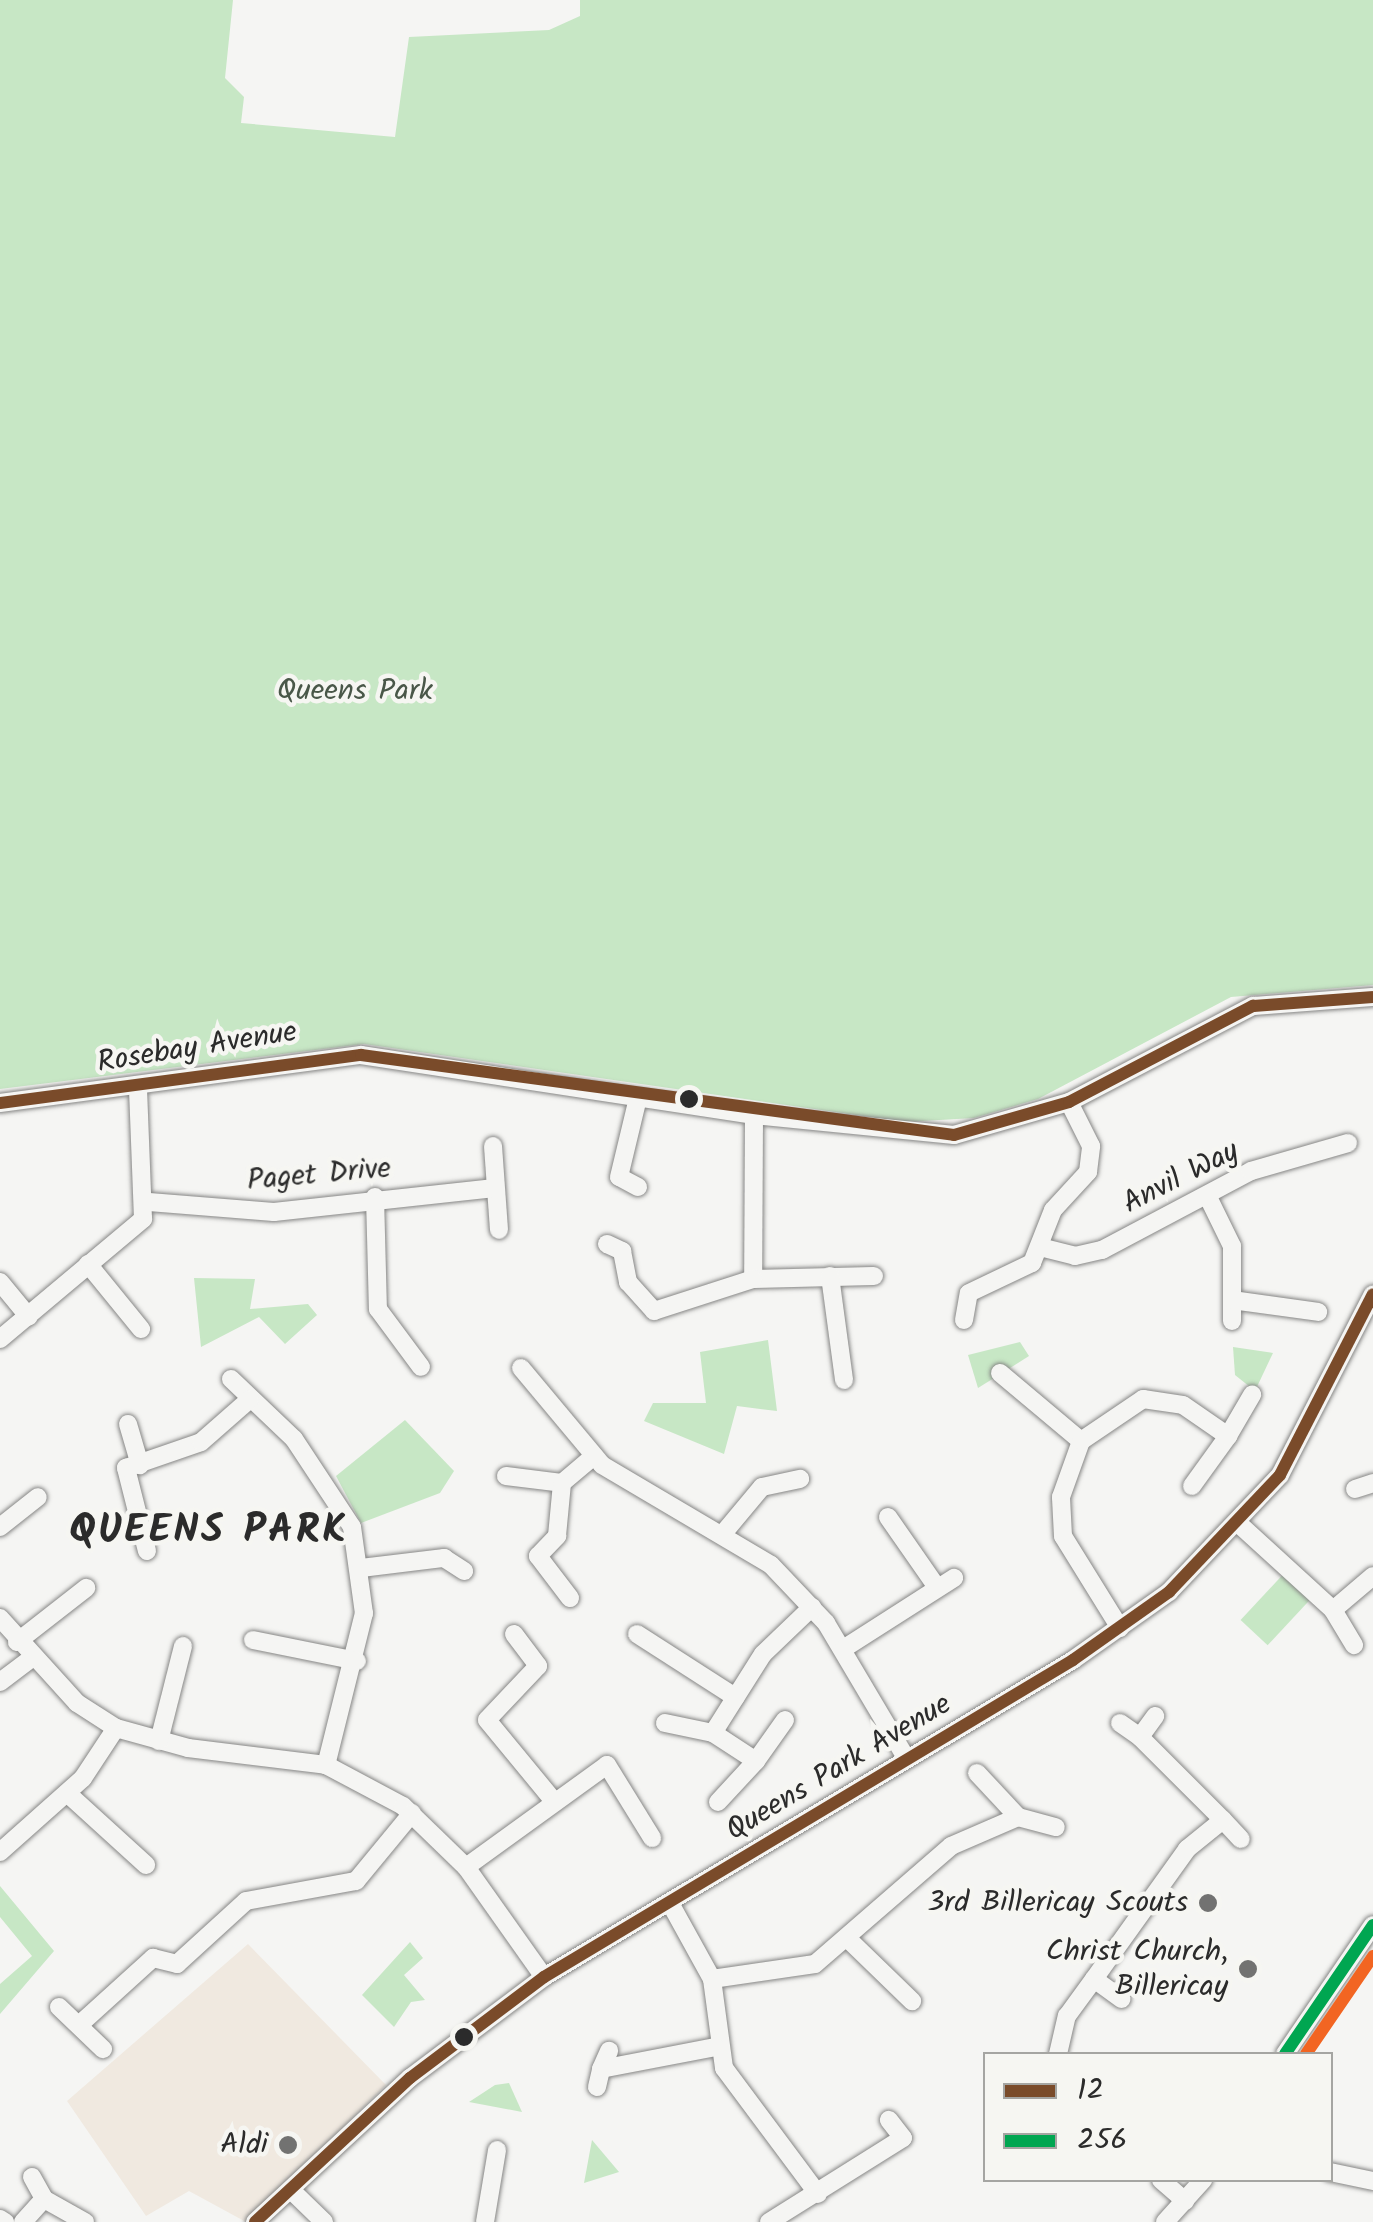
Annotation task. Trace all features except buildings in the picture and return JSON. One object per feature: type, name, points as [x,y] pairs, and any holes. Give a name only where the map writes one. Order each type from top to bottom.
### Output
[{"type":"street","name":"Rosebay Avenue","points":[[0,1103],[361,1055],[754,1115],[954,1134],[1069,1102],[1253,1006],[1373,997]]},
{"type":"street","points":[[0,1339],[142,1219],[148,1202],[138,1087]]},
{"type":"street","points":[[638,1098],[619,1177],[638,1187]]},
{"type":"street","points":[[964,1320],[969,1293],[1017,1273],[1040,1247],[1053,1210],[1088,1172],[1091,1146],[1069,1102]]},
{"type":"street","points":[[753,1279],[754,1115]]},
{"type":"street","name":"Anvil Way","points":[[1040,1247],[1075,1256],[1102,1250],[1250,1171],[1348,1143]]},
{"type":"street","points":[[493,1146],[499,1230]]},
{"type":"street","name":"Paget Drive","points":[[148,1202],[254,1213],[375,1197],[495,1188]]},
{"type":"street","points":[[1207,1195],[1232,1246],[1232,1322]]},
{"type":"street","points":[[375,1197],[378,1309],[421,1367]]},
{"type":"street","points":[[607,1244],[622,1251],[628,1282],[654,1311],[753,1279],[874,1276]]},
{"type":"street","points":[[88,1264],[141,1329]]},
{"type":"street","points":[[830,1276],[844,1380]]},
{"type":"street","points":[[0,1282],[29,1317]]},
{"type":"street","name":"Queens Park Avenue","points":[[255,2222],[448,2045],[544,1976],[1120,1628],[1240,1525],[1297,1448],[1373,1294]]},
{"type":"street","points":[[1232,1300],[1318,1312]]},
{"type":"street","points":[[521,1368],[594,1456],[726,1530],[812,1607],[843,1649],[906,1758]]},
{"type":"street","points":[[1000,1373],[1081,1441]]},
{"type":"street","points":[[231,1379],[328,1482],[361,1568],[357,1661],[326,1765]]},
{"type":"street","points":[[1192,1486],[1252,1395]]},
{"type":"street","points":[[1120,1628],[1063,1536],[1061,1498],[1081,1441],[1143,1399],[1183,1405],[1228,1436]]},
{"type":"street","points":[[146,1551],[126,1468],[200,1442],[250,1400]]},
{"type":"street","points":[[128,1424],[140,1465]]},
{"type":"street","points":[[570,1598],[538,1556],[557,1536],[562,1483],[594,1456]]},
{"type":"street","points":[[726,1530],[774,1473],[800,1480]]},
{"type":"street","points":[[506,1476],[562,1483]]},
{"type":"street","points":[[5,1517],[38,1497]]},
{"type":"street","points":[[888,1516],[936,1586]]},
{"type":"street","points":[[1240,1525],[1332,1610],[1354,1644]]},
{"type":"street","points":[[361,1568],[444,1558],[464,1571]]},
{"type":"street","points":[[1332,1610],[1373,1576]]},
{"type":"street","points":[[843,1649],[954,1578]]},
{"type":"street","points":[[18,1642],[86,1588]]},
{"type":"street","points":[[714,1733],[735,1697],[812,1607]]},
{"type":"street","points":[[0,1618],[32,1658],[116,1728],[159,1741],[326,1765],[412,1813],[466,1868],[544,1976]]},
{"type":"street","points":[[514,1634],[538,1666],[487,1720],[554,1800]]},
{"type":"street","points":[[637,1634],[735,1697]]},
{"type":"street","points":[[253,1640],[357,1661]]},
{"type":"street","points":[[159,1741],[183,1646]]},
{"type":"street","points":[[0,1682],[32,1658]]},
{"type":"street","points":[[1140,1737],[1156,1716]]},
{"type":"street","points":[[718,1802],[756,1761],[785,1720]]},
{"type":"street","points":[[665,1723],[714,1733],[756,1761]]},
{"type":"street","points":[[1120,1723],[1140,1737],[1241,1840]]},
{"type":"street","points":[[0,1852],[67,1793],[116,1728]]},
{"type":"street","points":[[466,1868],[554,1800],[607,1765],[652,1838]]},
{"type":"street","points":[[977,1773],[1018,1818],[1056,1828]]},
{"type":"street","points":[[67,1793],[146,1865]]},
{"type":"street","points":[[80,2025],[153,1958],[177,1964],[246,1902],[356,1881],[412,1813]]},
{"type":"street","points":[[712,1978],[792,1973],[849,1940],[932,1858],[1018,1818]]},
{"type":"street","points":[[1058,2052],[1067,2016],[1187,1849],[1222,1820]]},
{"type":"street","points":[[670,1903],[712,1978],[715,2047],[818,2194]]},
{"type":"street","points":[[1286,2052],[1373,1924]]},
{"type":"street","points":[[849,1940],[912,2000]]},
{"type":"street","points":[[1094,1980],[1122,1999]]},
{"type":"street","points":[[59,2007],[102,2050]]},
{"type":"street","points":[[609,2050],[599,2078],[715,2047]]},
{"type":"street","points":[[769,2222],[904,2138],[888,2120]]},
{"type":"street","points":[[485,2222],[496,2150]]},
{"type":"street","points":[[1333,2173],[1373,2181]]},
{"type":"street","points":[[32,2178],[44,2198],[85,2222]]},
{"type":"street","points":[[1162,2182],[1185,2202]]},
{"type":"street","points":[[1165,2222],[1201,2182]]},
{"type":"street","points":[[291,2190],[324,2222]]},
{"type":"street","points":[[22,2222],[44,2198]]},
{"type":"shaded area","points":[[248,1944],[386,2085],[246,2222],[189,2191],[146,2216],[67,2101]]},
{"type":"green space","name":"Queens Park","points":[[0,0],[233,0],[225,78],[244,97],[241,123],[395,137],[409,37],[549,30],[580,16],[580,0],[1373,0],[1373,985],[1231,997],[1038,1099],[974,1118],[905,1122],[364,1044],[0,1089]]},
{"type":"green space","points":[[194,1278],[255,1279],[250,1309],[308,1304],[317,1315],[285,1344],[259,1317],[201,1347]]},
{"type":"green space","points":[[768,1340],[777,1411],[737,1406],[724,1454],[644,1421],[653,1403],[706,1403],[700,1352]]},
{"type":"green space","points":[[1020,1342],[1029,1356],[978,1388],[968,1355]]},
{"type":"green space","points":[[1233,1347],[1273,1353],[1255,1391],[1235,1375]]},
{"type":"green space","points":[[405,1420],[454,1471],[440,1493],[361,1523],[336,1476]]},
{"type":"green space","points":[[1289,1568],[1316,1593],[1268,1645],[1241,1620]]},
{"type":"green space","points":[[0,1886],[54,1951],[0,2014],[0,1984],[32,1956],[0,1917]]},
{"type":"green space","points":[[410,1942],[423,1958],[404,1975],[425,2000],[411,2002],[394,2027],[362,1995]]},
{"type":"green space","points":[[509,2083],[522,2112],[469,2102],[495,2085]]},
{"type":"green space","points":[[592,2140],[619,2172],[584,2183]]},
{"type":"transit line","name":"12","points":[[0,1103],[361,1055],[954,1135],[1069,1102],[1253,1006],[1373,997]]},
{"type":"transit line","name":"12","points":[[255,2222],[410,2078],[544,1977],[1073,1660],[1169,1592],[1280,1475],[1373,1294]]},
{"type":"transit line","name":"256","points":[[1286,2052],[1373,1925]]},
{"type":"transit line","points":[[1307,2052],[1373,1956]]},
{"type":"place","name":"3rd Billericay Scouts","points":[[1208,1903]]},
{"type":"place","name":"Christ Church, Billericay","points":[[1248,1969]]},
{"type":"place","name":"Aldi","points":[[288,2145]]},
{"type":"district","name":"QUEENS PARK","points":[[209,1531]]}]
